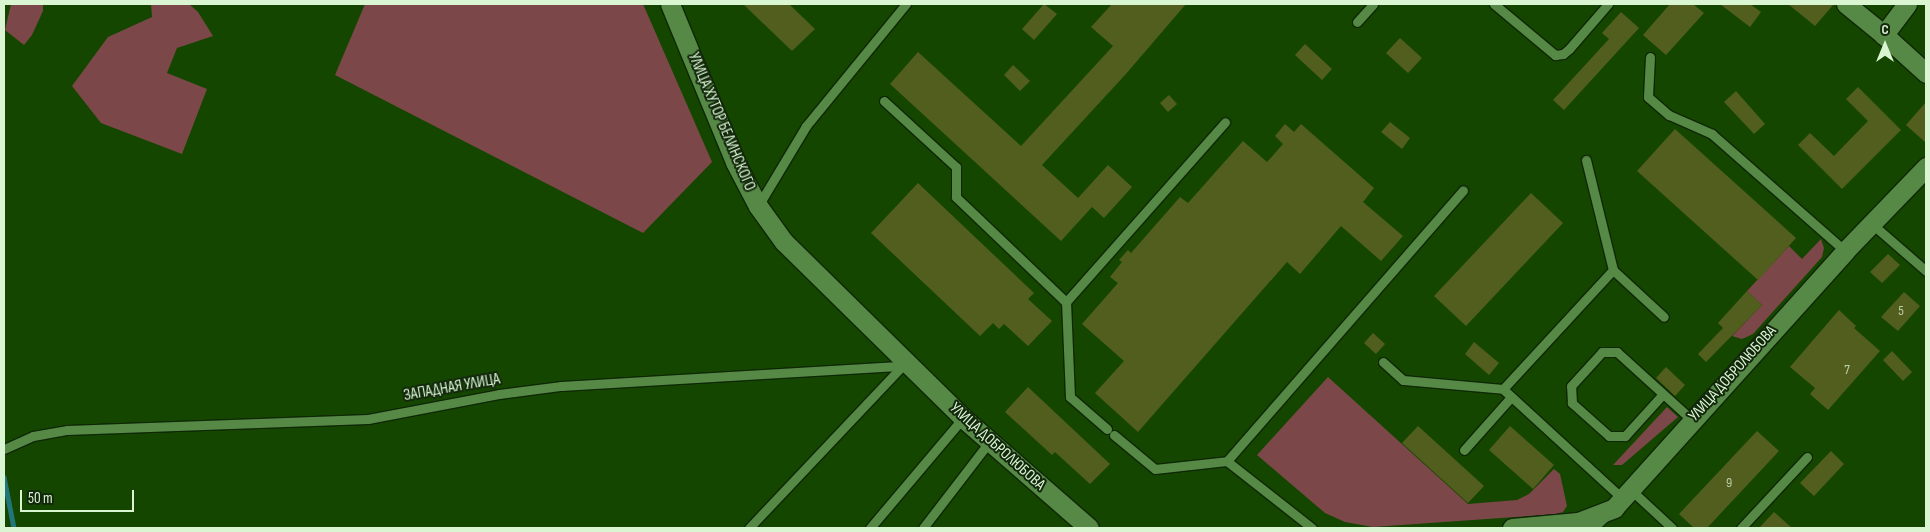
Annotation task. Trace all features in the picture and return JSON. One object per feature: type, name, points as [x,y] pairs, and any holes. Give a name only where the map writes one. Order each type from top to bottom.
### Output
[{"type":"street","name":"УЛИЦА ХУТОР БЕЛИНСКОГО","points":[[670,4],[735,162],[758,206],[784,242],[905,364]]},
{"type":"street","points":[[1846,4],[1926,73]]},
{"type":"street","points":[[1884,35],[1907,4]]},
{"type":"street","name":"УЛИЦА ДОБРОЛЮБОВА","points":[[1512,528],[1578,522],[1623,499],[1845,251],[1926,166]]},
{"type":"street","name":"УЛИЦА ДОБРОЛЮБОВА","points":[[905,364],[1085,527]]},
{"type":"lane","points":[[758,206],[806,126],[906,4]]},
{"type":"lane","points":[[1357,22],[1373,4]]},
{"type":"lane","points":[[1494,4],[1555,55],[1563,54],[1569,49],[1608,4]]},
{"type":"lane","points":[[1650,57],[1648,97],[1669,115],[1712,134],[1845,251]]},
{"type":"lane","points":[[884,101],[956,167],[956,197],[1066,302],[1070,397],[1155,469],[1227,461],[1463,190]]},
{"type":"lane","points":[[1066,302],[1226,122]]},
{"type":"lane","points":[[1586,160],[1613,270],[1664,317]]},
{"type":"lane","points":[[1871,223],[1926,271]]},
{"type":"lane","points":[[1503,390],[1613,270]]},
{"type":"lane","points":[[1663,394],[1625,436],[1608,436],[1572,403],[1570,386],[1602,352],[1617,352],[1692,420]]},
{"type":"lane","points":[[1383,362],[1403,380],[1503,390],[1623,499],[1672,528]]},
{"type":"lane","points":[[749,528],[905,364]]},
{"type":"lane","name":"ЗАПАДНАЯ УЛИЦА","points":[[4,449],[33,436],[67,430],[368,419],[499,394],[561,386],[905,364]]},
{"type":"lane","points":[[1464,450],[1511,397]]},
{"type":"lane","points":[[870,528],[963,418]]},
{"type":"lane","points":[[923,528],[990,441]]},
{"type":"lane","points":[[1741,528],[1807,457]]},
{"type":"lane","points":[[1227,461],[1312,528]]},
{"type":"lane","points":[[1593,528],[1623,499]]},
{"type":"shaded area","points":[[11,4],[43,4],[43,11],[32,35],[24,45],[5,30]]},
{"type":"shaded area","points":[[151,4],[189,4],[198,12],[213,36],[177,48],[167,73],[207,89],[182,154],[101,123],[72,86],[108,37],[152,17]]},
{"type":"shaded area","points":[[365,4],[643,4],[712,162],[643,233],[335,75]]},
{"type":"shaded area","points":[[1821,239],[1824,248],[1822,257],[1753,334],[1742,339],[1732,336],[1762,305],[1747,291],[1789,246],[1802,259]]},
{"type":"shaded area","points":[[1328,377],[1468,504],[1517,500],[1529,494],[1554,469],[1560,474],[1567,506],[1563,512],[1556,514],[1373,527],[1345,522],[1325,513],[1257,455]]},
{"type":"shaded area","points":[[1667,407],[1678,417],[1622,465],[1613,465]]},
{"type":"building","points":[[743,4],[789,4],[815,29],[792,51]]},
{"type":"building","points":[[1044,4],[1057,14],[1034,40],[1022,29]]},
{"type":"building","points":[[1112,4],[1186,4],[1125,75],[1042,165],[1078,198],[1108,165],[1132,187],[1104,218],[1092,207],[1061,241],[890,84],[918,52],[1021,146],[1113,46],[1091,27]]},
{"type":"building","points":[[1670,4],[1693,4],[1704,13],[1666,55],[1643,35]]},
{"type":"building","points":[[1720,4],[1750,4],[1761,12],[1750,27]]},
{"type":"building","points":[[1788,4],[1834,4],[1815,26]]},
{"type":"building","points":[[1621,12],[1639,28],[1564,110],[1553,100],[1609,39],[1602,33]]},
{"type":"building","points":[[1400,38],[1422,58],[1408,73],[1386,53]]},
{"type":"building","points":[[1305,44],[1332,69],[1322,80],[1295,55]]},
{"type":"building","points":[[1013,65],[1030,81],[1020,91],[1004,75]]},
{"type":"building","points":[[1858,87],[1901,130],[1842,189],[1798,145],[1810,133],[1834,156],[1868,121],[1846,99]]},
{"type":"building","points":[[1736,91],[1765,124],[1754,134],[1724,102]]},
{"type":"building","points":[[1169,95],[1177,104],[1168,112],[1160,103]]},
{"type":"building","points":[[1926,102],[1926,143],[1906,125]]},
{"type":"building","points":[[1390,122],[1410,138],[1402,149],[1381,132]]},
{"type":"building","points":[[1285,124],[1294,132],[1301,124],[1374,188],[1363,202],[1403,236],[1381,261],[1341,226],[1300,274],[1287,262],[1138,432],[1095,393],[1124,361],[1082,324],[1118,283],[1110,277],[1122,262],[1119,260],[1128,250],[1131,253],[1180,197],[1188,203],[1243,141],[1267,162],[1283,144],[1275,136]]},
{"type":"building","points":[[1675,129],[1796,238],[1758,280],[1637,171]]},
{"type":"building","points":[[918,183],[1034,293],[1028,299],[1052,321],[1028,346],[1004,324],[999,329],[993,323],[980,336],[871,233]]},
{"type":"building","points":[[1531,193],[1563,223],[1466,326],[1434,296]]},
{"type":"building","points":[[1888,254],[1900,265],[1882,283],[1870,272]]},
{"type":"building","points":[[1747,291],[1762,305],[1706,362],[1698,354],[1723,328],[1718,323]]},
{"type":"building","points":[[1904,292],[1920,306],[1898,331],[1881,317]]},
{"type":"building","points":[[1839,310],[1856,326],[1854,328],[1880,351],[1828,410],[1810,394],[1815,388],[1790,367]]},
{"type":"building","points":[[1373,333],[1385,344],[1376,354],[1364,343]]},
{"type":"building","points":[[1474,342],[1499,363],[1489,375],[1465,354]]},
{"type":"building","points":[[1892,351],[1912,372],[1903,381],[1883,360]]},
{"type":"building","points":[[1666,367],[1685,385],[1675,396],[1656,378]]},
{"type":"building","points":[[1028,387],[1110,464],[1090,484],[1055,452],[1052,455],[1005,412]]},
{"type":"building","points":[[1418,426],[1484,486],[1468,503],[1402,443]]},
{"type":"building","points":[[1510,426],[1554,465],[1533,489],[1489,450]]},
{"type":"building","points":[[1757,431],[1779,451],[1707,528],[1694,528],[1679,514]]},
{"type":"building","points":[[1831,451],[1844,464],[1814,496],[1800,483]]},
{"type":"building","points":[[1774,512],[1792,528],[1759,528]]},
{"type":"waterway","points":[[4,477],[14,528]]}]
